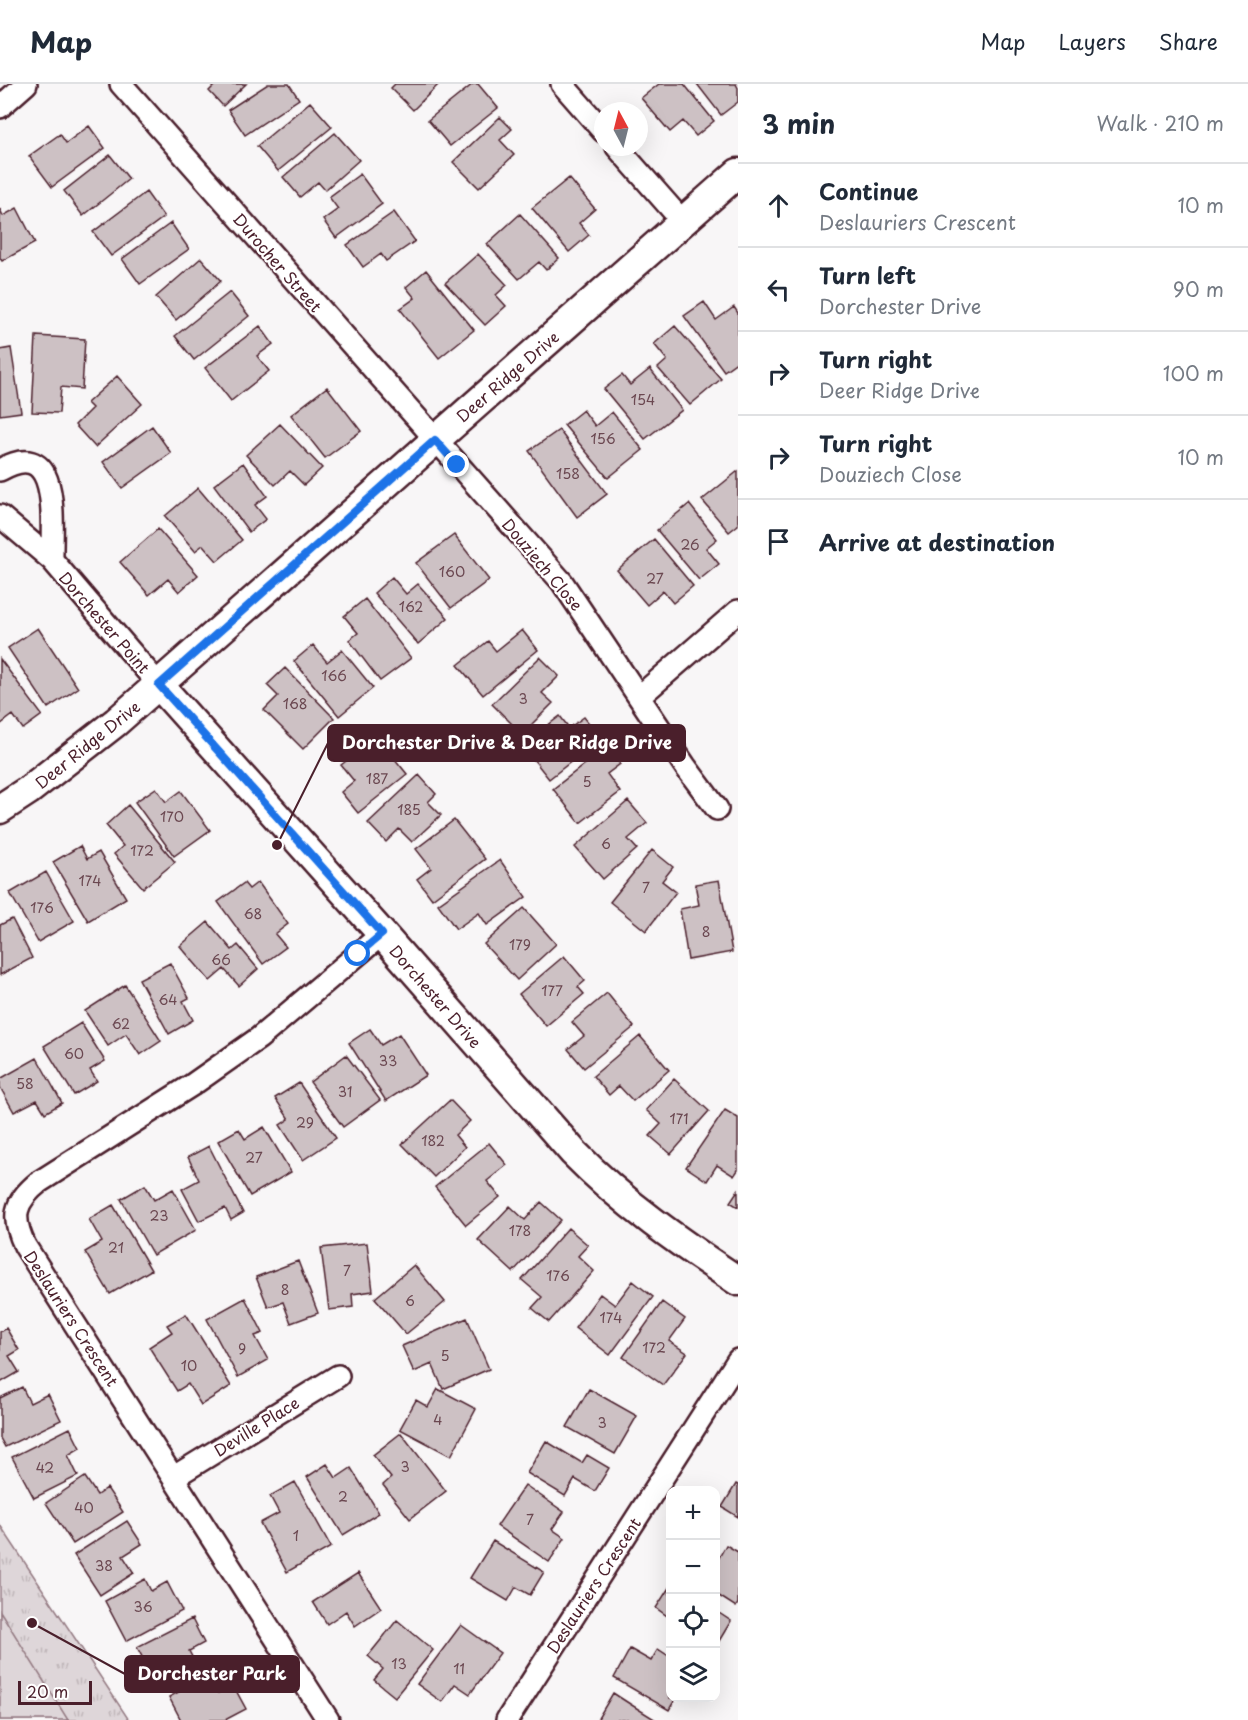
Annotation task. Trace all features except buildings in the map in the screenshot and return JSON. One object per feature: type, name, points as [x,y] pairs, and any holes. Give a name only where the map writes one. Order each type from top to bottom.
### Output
[{"type":"street","points":[[0,107],[26,84]]},
{"type":"street","name":"Durocher Street","points":[[121,84],[435,440]]},
{"type":"street","points":[[562,84],[594,121]]},
{"type":"street","points":[[625,156],[682,222]]},
{"type":"street","name":"Deer Ridge Drive","points":[[0,809],[69,760],[159,685],[738,173]]},
{"type":"street","name":"Douziech Close","points":[[435,440],[562,582],[685,766],[717,809]]},
{"type":"street","name":"Dorchester Point","points":[[0,470],[25,462],[34,464],[45,474],[51,492],[52,560]]},
{"type":"street","name":"Dorchester Point","points":[[0,516],[52,560],[159,685]]},
{"type":"street","points":[[639,697],[738,611]]},
{"type":"street","name":"Dorchester Drive","points":[[159,685],[592,1171],[648,1218],[738,1281]]},
{"type":"street","name":"Deslauriers Crescent","points":[[328,1720],[26,1246],[17,1223],[17,1206],[39,1182],[192,1085],[259,1038],[382,934]]},
{"type":"street","name":"Deslauriers Crescent","points":[[507,1720],[738,1360]]},
{"type":"street","name":"Deville Place","points":[[174,1477],[338,1376]]},
{"type":"green space","points":[[0,1525],[129,1720],[0,1720]]},
{"type":"green space","points":[[0,1611],[68,1720],[0,1720]]},
{"type":"place","name":"Dorchester Drive & Deer Ridge Drive","points":[[277,845]]},
{"type":"place","name":"Dorchester Park","points":[[32,1623]]},
{"type":"route","points":[[358,954],[382,934],[159,685],[435,440],[457,465]]}]
